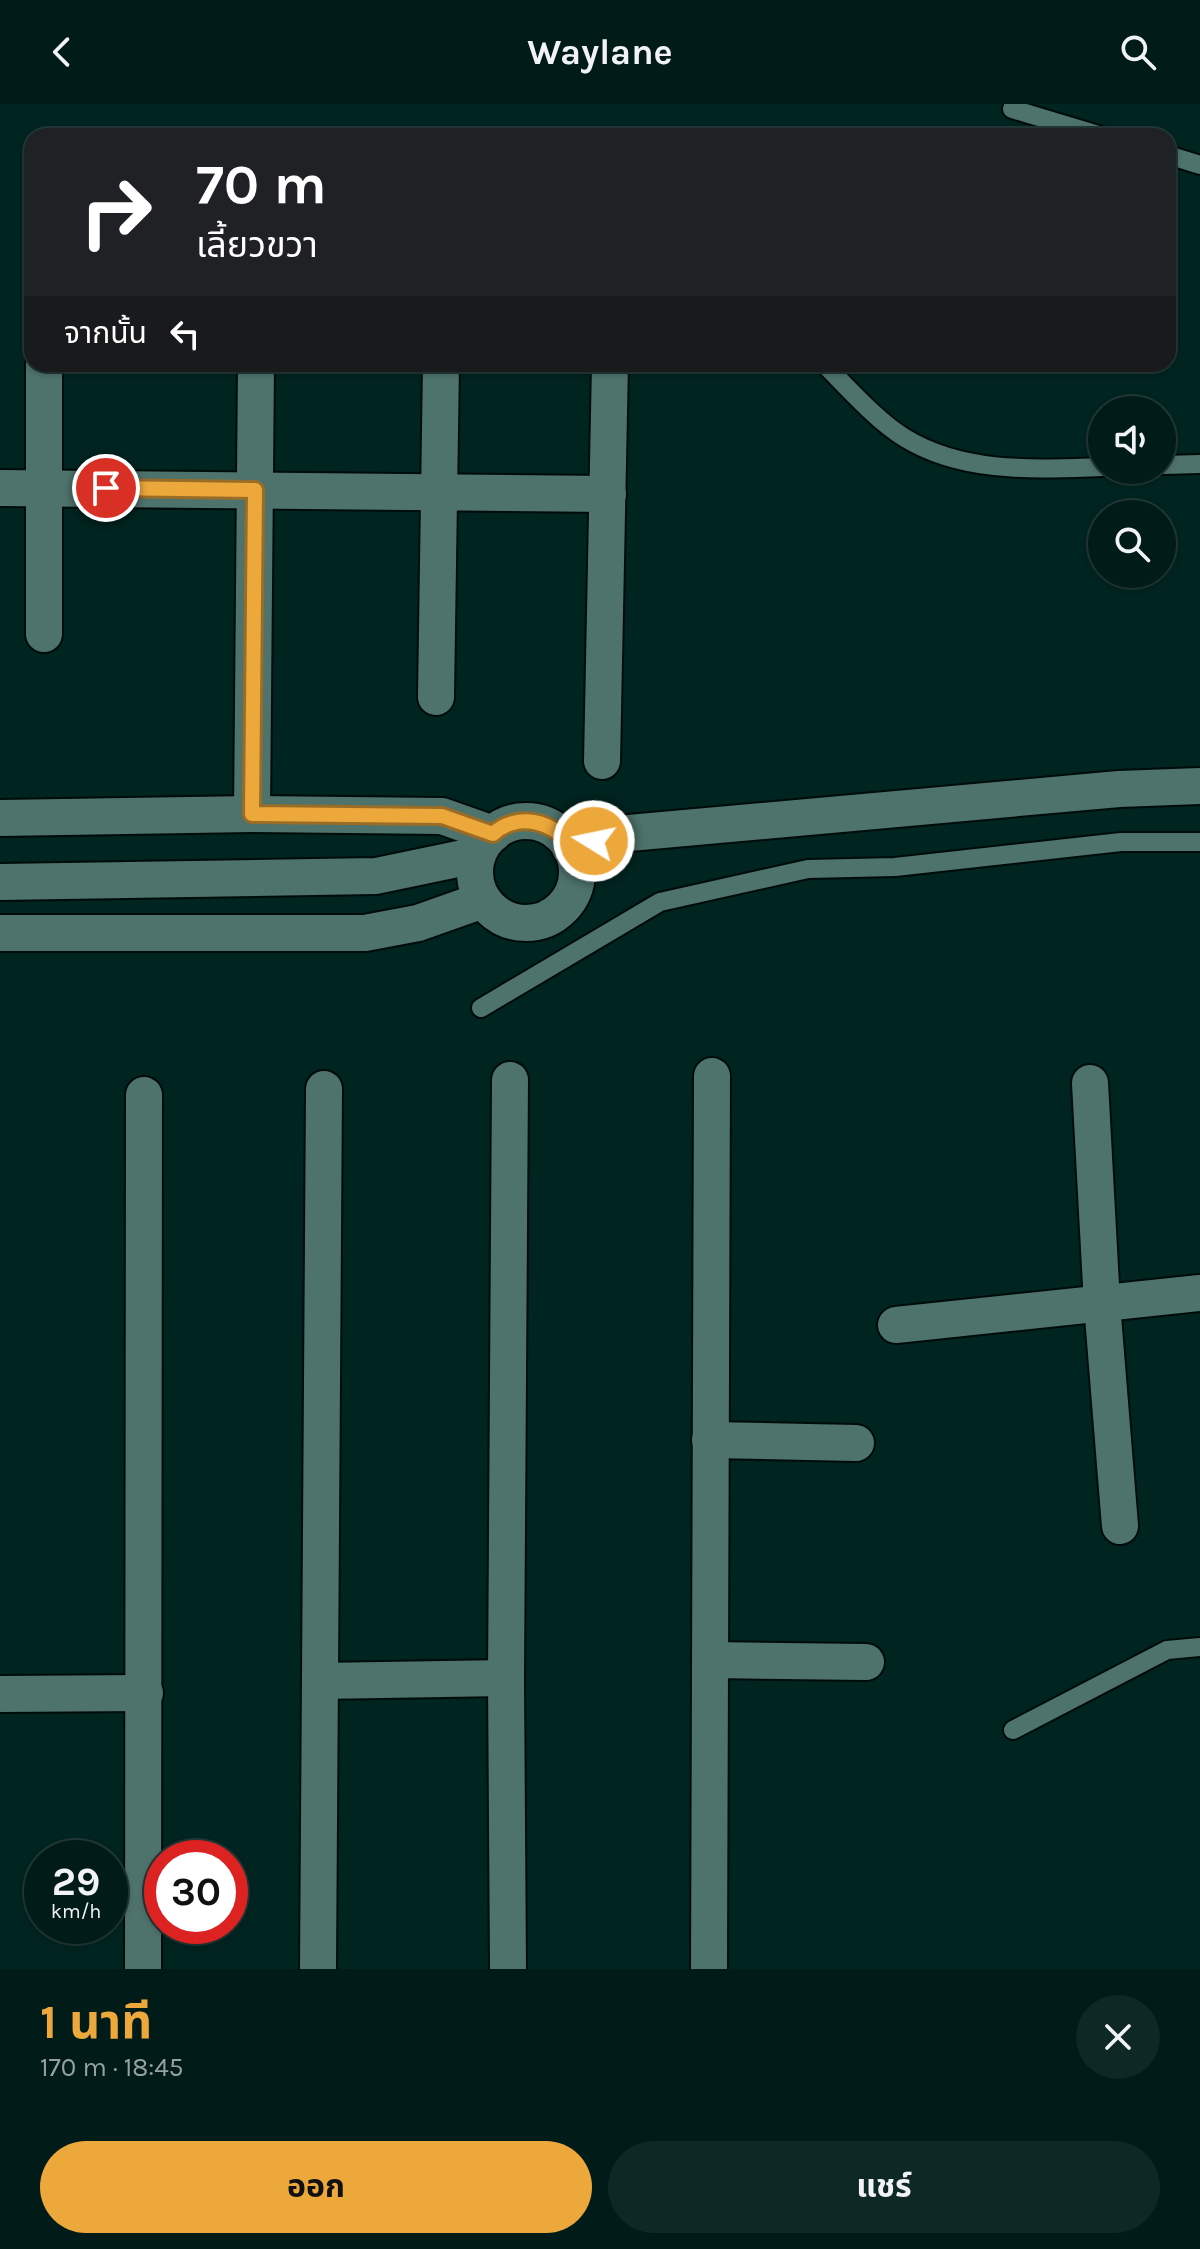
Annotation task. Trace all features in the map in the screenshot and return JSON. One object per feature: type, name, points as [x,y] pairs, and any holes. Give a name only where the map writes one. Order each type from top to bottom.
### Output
[{"type":"street","points":[[44,372],[44,634]]},
{"type":"street","points":[[252,814],[256,372]]},
{"type":"street","points":[[436,697],[441,372]]},
{"type":"street","points":[[602,761],[610,372]]},
{"type":"street","points":[[0,488],[608,494]]},
{"type":"street","points":[[570,848],[618,834],[1119,789],[1200,786]]},
{"type":"street","points":[[0,818],[252,814],[442,816],[485,844]]},
{"type":"street","points":[[517,821],[534,821],[551,827],[565,839],[574,854],[577,872],[575,890],[566,905],[552,917],[536,923],[518,924],[501,917],[483,900],[474,873],[485,844],[500,828],[517,821]]},
{"type":"street","points":[[0,882],[376,876],[485,844]]},
{"type":"street","points":[[274,877],[274,933]]},
{"type":"street","points":[[0,933],[365,933],[418,923],[483,900]]},
{"type":"street","points":[[709,1969],[712,1076]]},
{"type":"street","points":[[508,1969],[506,1678],[510,1080]]},
{"type":"street","points":[[1090,1083],[1102,1304],[1120,1526]]},
{"type":"street","points":[[318,1969],[324,1089]]},
{"type":"street","points":[[143,1969],[144,1095]]},
{"type":"street","points":[[896,1325],[1200,1293]]},
{"type":"street","points":[[710,1440],[856,1443]]},
{"type":"street","points":[[710,1660],[866,1662]]},
{"type":"street","points":[[320,1681],[506,1678]]},
{"type":"street","points":[[0,1694],[145,1693]]},
{"type":"lane","points":[[1012,109],[1075,128]]},
{"type":"lane","points":[[1176,158],[1200,165]]},
{"type":"lane","points":[[832,372],[905,438],[961,463],[1031,469],[1088,467]]},
{"type":"lane","points":[[1176,465],[1200,464]]},
{"type":"lane","points":[[481,1008],[660,902],[808,869],[895,867],[1121,842],[1200,842]]},
{"type":"lane","points":[[1013,1730],[1167,1650],[1200,1647]]},
{"type":"route","points":[[106,488],[255,490],[252,814],[442,816],[493,834],[517,821],[534,821],[551,827],[570,848],[594,841]]}]
